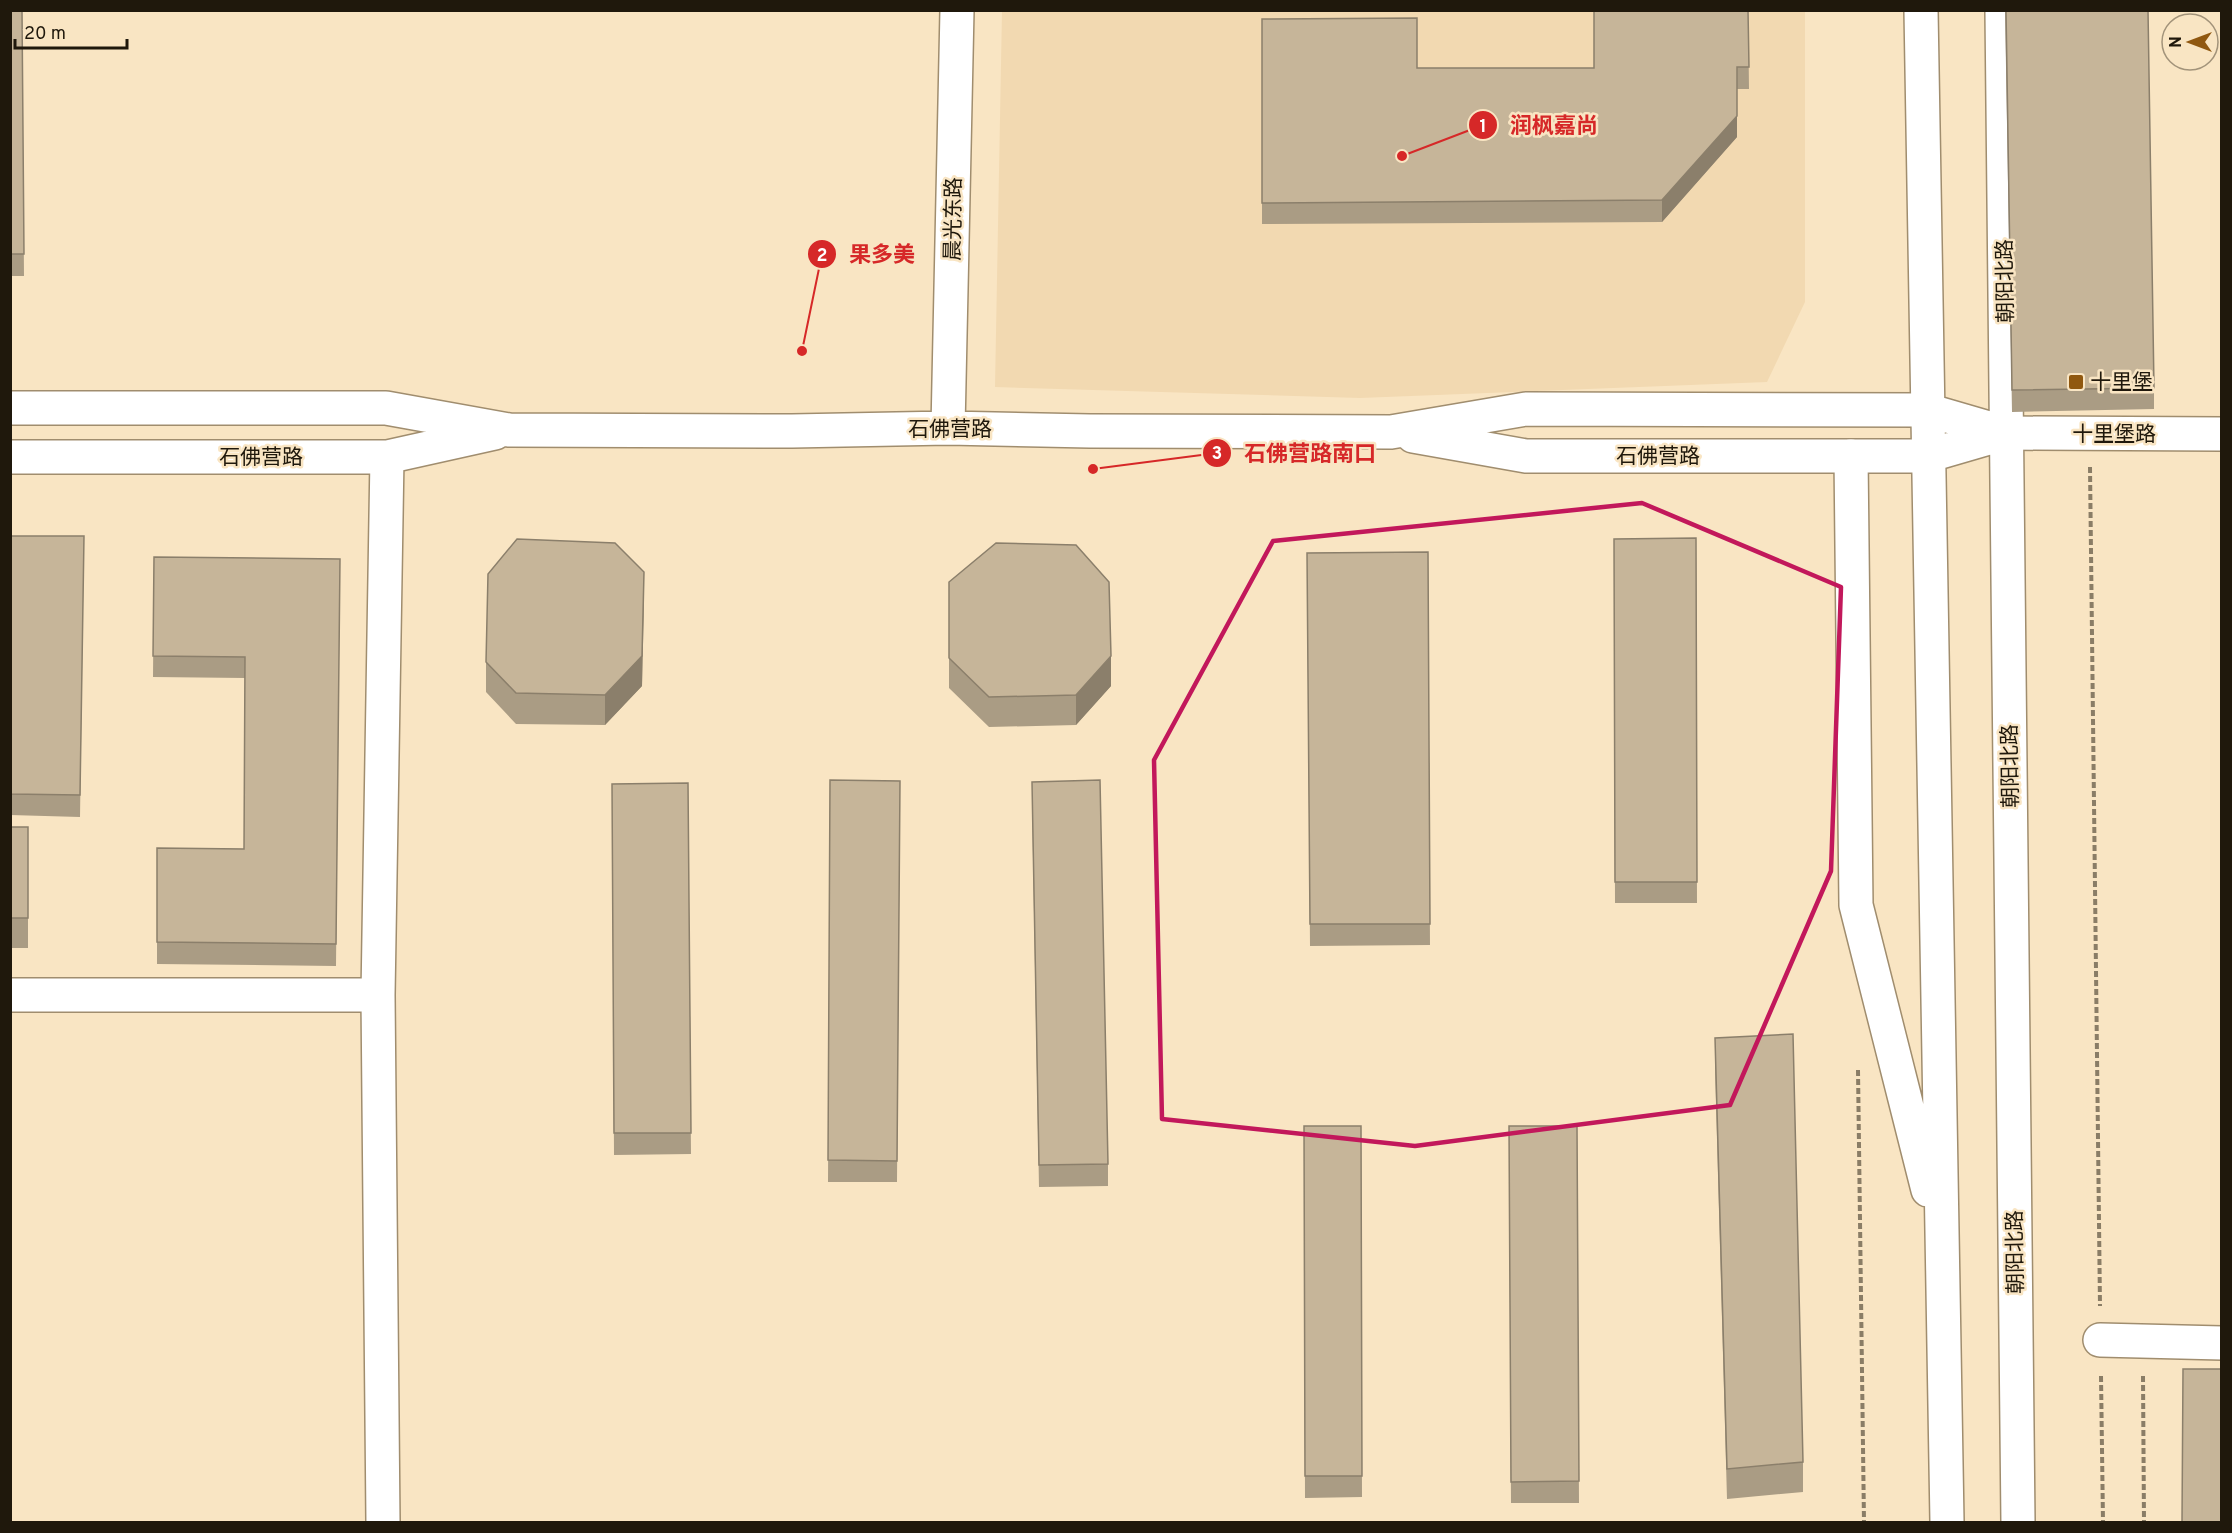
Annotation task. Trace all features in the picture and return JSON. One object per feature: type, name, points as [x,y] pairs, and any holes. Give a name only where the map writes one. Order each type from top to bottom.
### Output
[{"type":"street","name":"晨光东路","points":[[948,428],[957,10]]},
{"type":"street","points":[[1921,10],[1947,1522]]},
{"type":"street","name":"朝阳北路","points":[[2001,10],[2018,1522]]},
{"type":"street","name":"石佛营路","points":[[10,408],[386,408],[509,430],[792,431],[948,428],[1101,432],[1391,432],[1526,409],[1927,410],[2006,433]]},
{"type":"street","name":"石佛营路","points":[[10,457],[387,457],[509,430]]},
{"type":"street","name":"石佛营路","points":[[1391,432],[1526,456],[1927,456],[2006,433]]},
{"type":"street","name":"十里堡路","points":[[2006,433],[2222,434]]},
{"type":"street","points":[[1851,456],[1857,905],[1942,1248]]},
{"type":"street","points":[[383,1522],[378,995],[387,457]]},
{"type":"street","points":[[10,995],[378,995]]},
{"type":"street","points":[[2100,1340],[2222,1343]]},
{"type":"path","points":[[2090,433],[2103,1522]]},
{"type":"path","points":[[1858,1059],[1863,1522]]},
{"type":"path","points":[[2143,1375],[2144,1522]]},
{"type":"highlighted area","points":[[1642,503],[1841,587],[1831,871],[1730,1105],[1415,1146],[1162,1119],[1154,760],[1273,541]]},
{"type":"shaded area","points":[[1002,11],[1805,11],[1805,302],[1767,382],[1360,398],[995,387]]},
{"type":"building","points":[[10,10],[22,10],[24,254],[10,254]]},
{"type":"building","points":[[1594,10],[1748,10],[1749,67],[1737,67],[1737,116],[1662,200],[1262,203],[1262,19],[1417,18],[1417,68],[1594,68]]},
{"type":"building","points":[[2006,10],[2148,10],[2154,388],[2012,390]]},
{"type":"building","points":[[10,536],[84,536],[80,795],[10,794]]},
{"type":"building","points":[[1696,538],[1697,882],[1615,882],[1614,539]]},
{"type":"building","points":[[517,539],[615,543],[644,572],[642,656],[605,695],[516,693],[486,662],[488,574]]},
{"type":"building","points":[[996,543],[1076,545],[1109,582],[1111,656],[1076,695],[989,697],[949,658],[949,582]]},
{"type":"building","points":[[1428,552],[1430,924],[1310,924],[1307,553]]},
{"type":"building","points":[[154,557],[340,559],[336,944],[157,942],[157,848],[244,849],[245,657],[153,656]]},
{"type":"building","points":[[830,780],[900,781],[897,1161],[828,1160]]},
{"type":"building","points":[[1100,780],[1108,1164],[1039,1165],[1032,782]]},
{"type":"building","points":[[688,783],[691,1133],[614,1133],[612,784]]},
{"type":"building","points":[[10,827],[28,827],[28,918],[10,918]]},
{"type":"building","points":[[1793,1034],[1803,1462],[1727,1469],[1715,1038]]},
{"type":"building","points":[[1304,1126],[1361,1126],[1362,1476],[1305,1476]]},
{"type":"building","points":[[1509,1126],[1577,1126],[1579,1481],[1511,1482]]},
{"type":"building","points":[[2183,1369],[2221,1369],[2221,1522],[2182,1522]]},
{"type":"place","name":"润枫·嘉尚","points":[[1402,156]]},
{"type":"place","name":"果多美","points":[[802,351]]},
{"type":"place","name":"十里堡","points":[[2076,382]]},
{"type":"place","name":"石佛营路南口","points":[[1093,469]]}]
